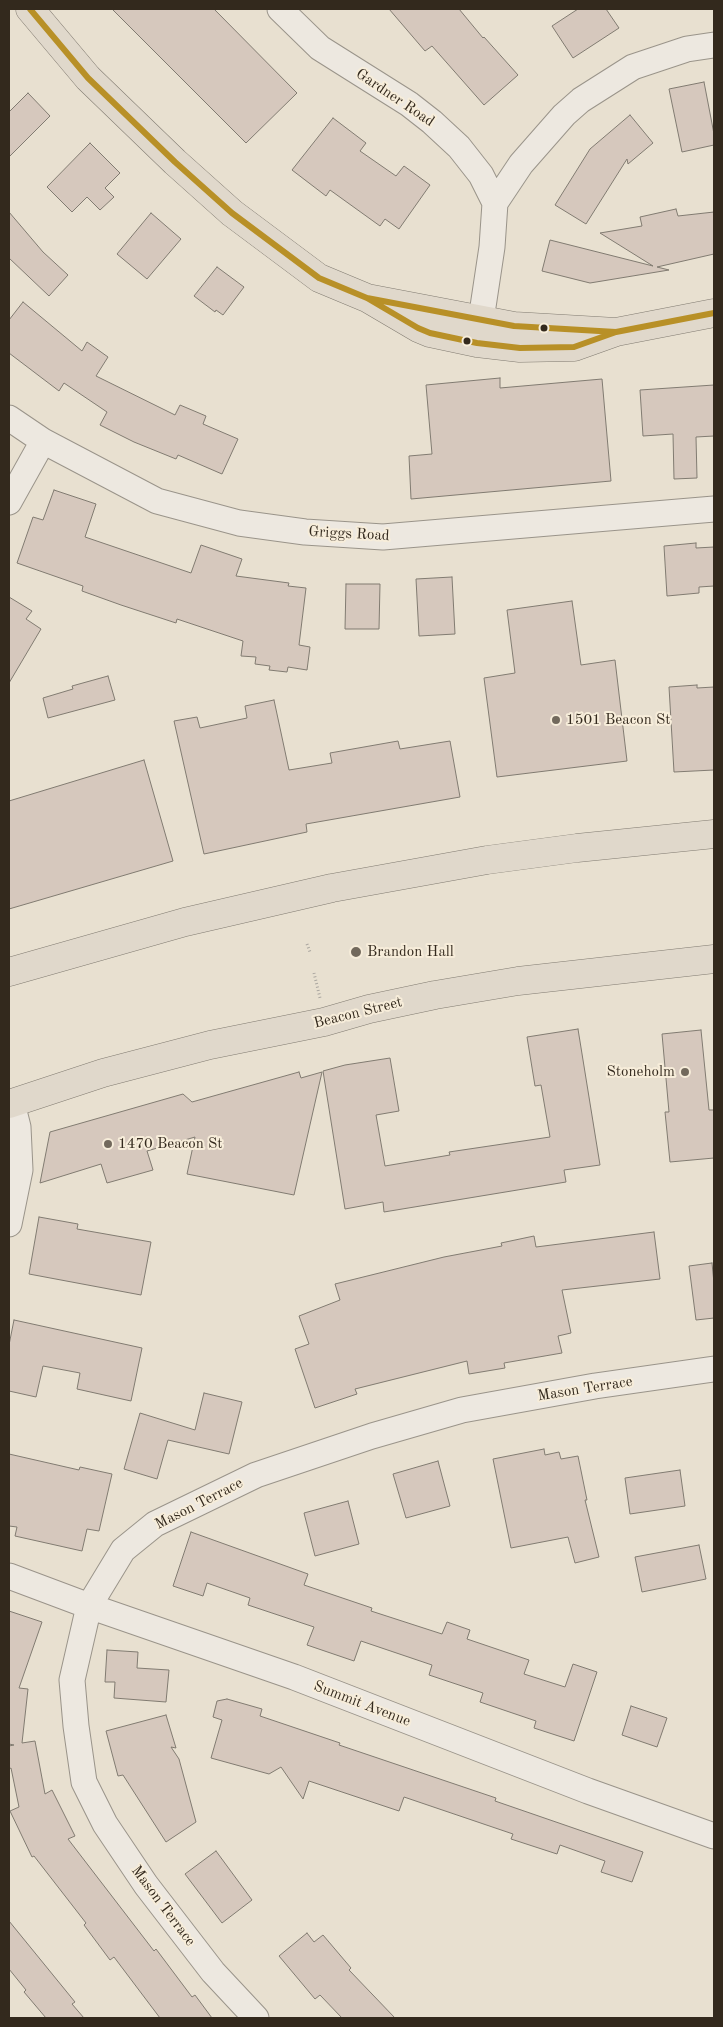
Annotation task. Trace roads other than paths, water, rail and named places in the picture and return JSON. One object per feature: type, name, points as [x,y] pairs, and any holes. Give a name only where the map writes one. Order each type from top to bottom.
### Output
[{"type":"main road","points":[[30,9],[88,78],[175,162],[232,213],[319,278],[367,298],[418,328],[430,333],[477,343],[520,348],[559,348],[585,344],[616,332],[714,313]]},
{"type":"main road","points":[[367,298],[522,326],[616,332]]},
{"type":"main road","points":[[9,972],[185,922],[332,888],[487,860],[577,848],[714,834]]},
{"type":"main road","name":"Beacon Street","points":[[10,1103],[104,1073],[210,1045],[324,1022],[369,1009],[425,997],[518,981],[714,959]]},
{"type":"street","name":"Gardner Road","points":[[280,9],[320,48],[409,104],[442,129],[475,166],[495,203]]},
{"type":"street","points":[[481,320],[492,247],[495,203],[521,164],[564,115],[581,100],[633,67],[687,49],[714,45]]},
{"type":"street","name":"Griggs Road","points":[[9,418],[43,441],[157,501],[239,523],[305,532],[383,537],[714,509]]},
{"type":"street","points":[[9,502],[43,441]]},
{"type":"street","points":[[9,1224],[18,1189],[20,1170],[18,1127],[10,1103]]},
{"type":"street","name":"Mason Terrace","points":[[256,2018],[213,1972],[146,1884],[105,1824],[84,1782],[72,1680],[89,1606],[123,1550],[155,1524],[256,1475],[372,1436],[462,1410],[595,1386],[714,1369]]},
{"type":"street","name":"Summit Avenue","points":[[9,1576],[89,1606],[294,1677],[588,1791],[714,1836]]},
{"type":"place","name":"1501 Beacon St","points":[[556,720]]},
{"type":"place","name":"Brandon Hall","points":[[356,952]]},
{"type":"place","name":"Stoneholm","points":[[685,1072]]},
{"type":"place","name":"1470 Beacon St","points":[[108,1144]]}]
